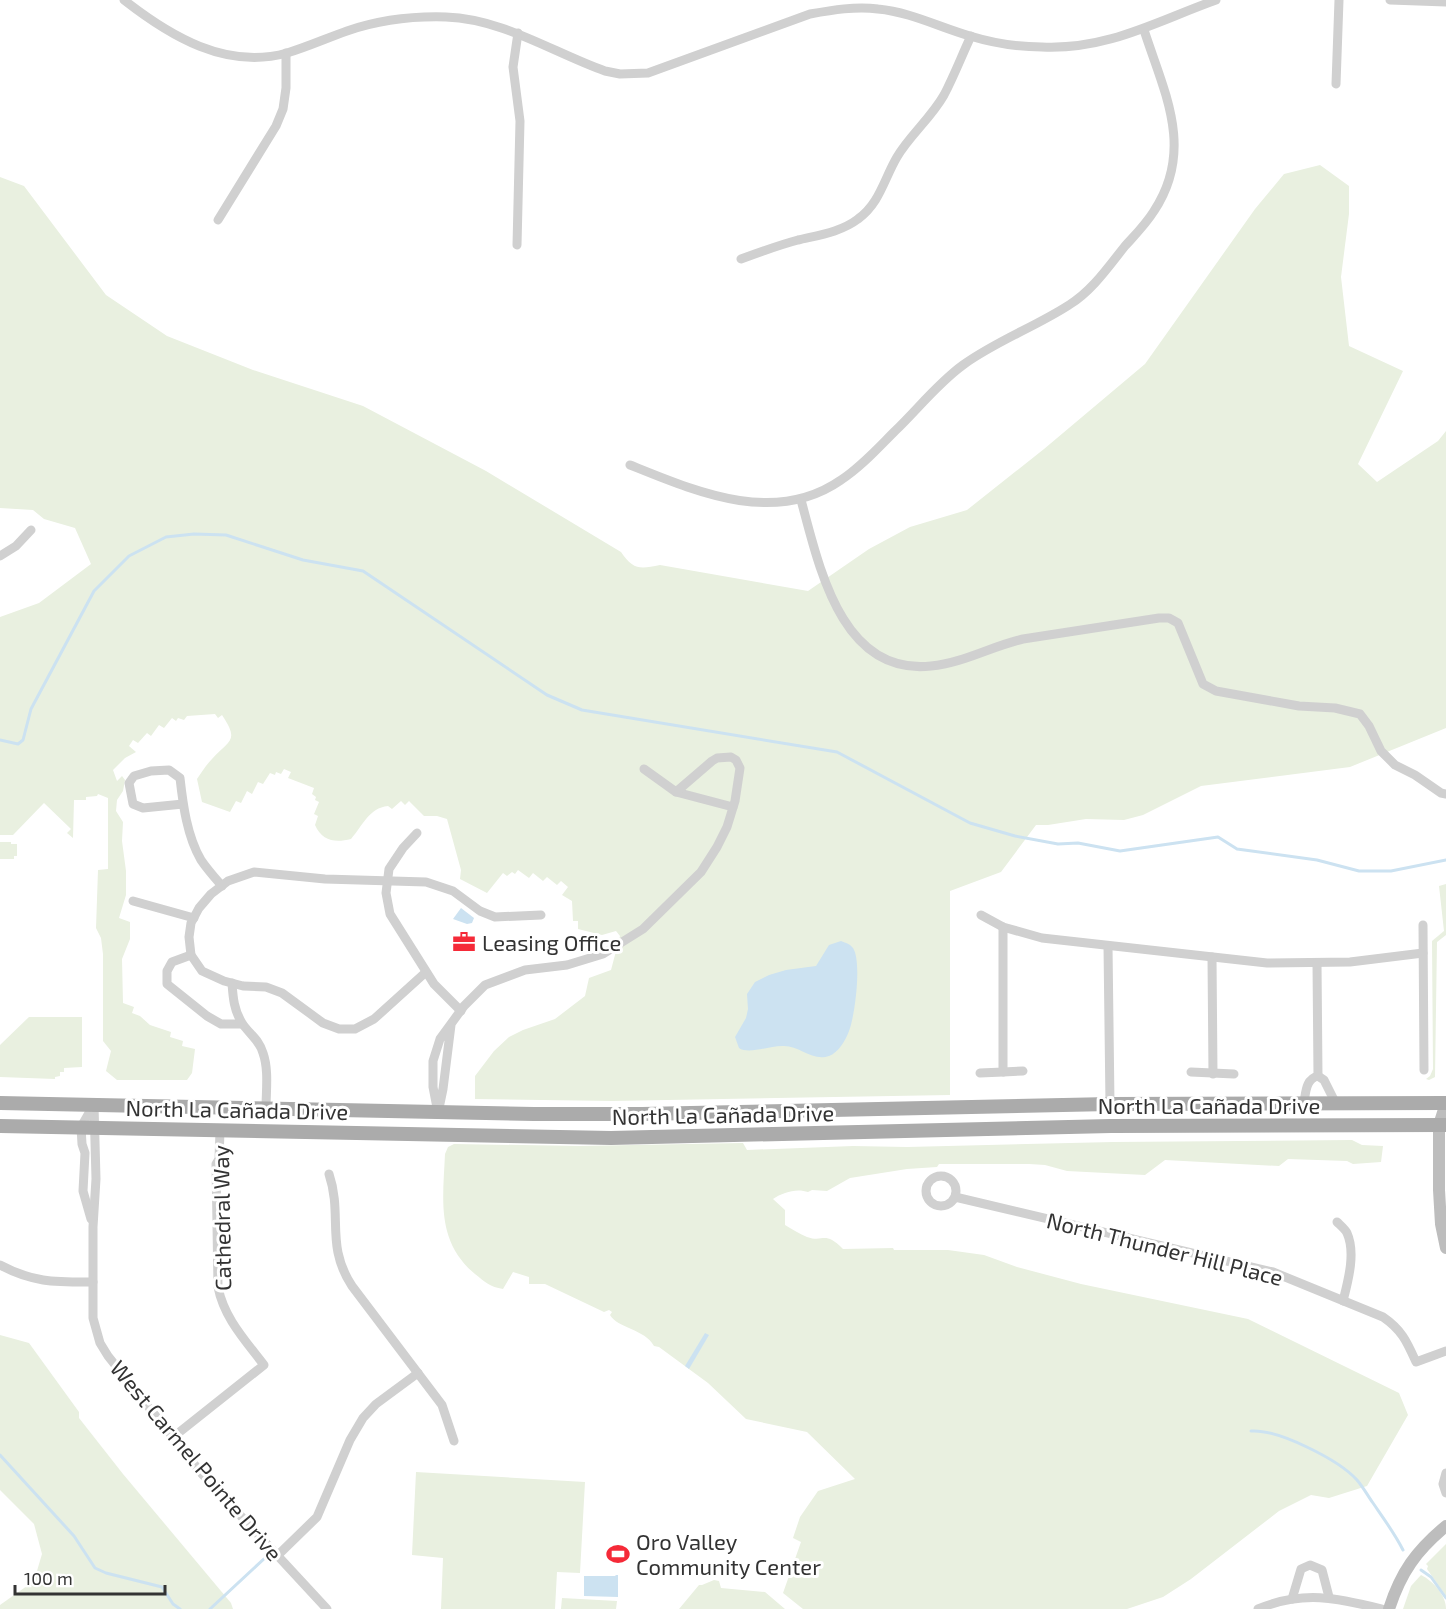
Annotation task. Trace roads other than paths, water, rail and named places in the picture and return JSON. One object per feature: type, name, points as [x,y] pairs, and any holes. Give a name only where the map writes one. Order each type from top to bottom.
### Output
[{"type":"main road","name":"North La Cañada Drive","points":[[0,1103],[438,1113],[630,1114],[1110,1104],[1446,1103]]},
{"type":"main road","points":[[912,1108],[913,1131]]},
{"type":"main road","name":"North La Cañada Drive","points":[[0,1126],[611,1138],[1122,1126],[1443,1125]]},
{"type":"street","points":[[124,0],[167,32],[199,47],[222,54],[264,57],[286,53],[349,30],[397,19],[465,18],[518,33],[605,71],[637,75],[676,64],[810,14],[833,10],[878,8],[905,14],[971,36],[1020,45],[1067,47],[1092,44],[1144,30],[1216,0]]},
{"type":"street","points":[[1336,84],[1339,0]]},
{"type":"street","points":[[1390,0],[1446,2]]},
{"type":"street","points":[[630,465],[672,482],[739,502],[759,504],[801,500],[842,480],[866,460],[958,369],[979,353],[1071,304],[1097,280],[1154,212],[1165,192],[1176,145],[1170,111],[1144,30]]},
{"type":"street","points":[[517,245],[520,121],[513,67],[518,33]]},
{"type":"street","points":[[741,259],[775,247],[829,234],[851,224],[864,214],[881,194],[904,145],[943,96],[971,36]]},
{"type":"street","points":[[219,220],[276,126],[283,109],[286,88],[286,53]]},
{"type":"street","points":[[801,500],[819,568],[850,632],[880,657],[908,665],[949,664],[1023,639],[1169,618],[1178,623],[1203,684],[1216,690],[1299,706],[1335,708],[1360,714],[1369,726],[1381,751],[1395,765],[1446,794]]},
{"type":"street","points":[[0,556],[16,546],[31,530]]},
{"type":"street","points":[[438,1113],[433,1087],[433,1061],[440,1039],[461,1011],[485,985],[525,970],[567,965],[603,954],[643,929],[701,872],[717,847],[733,807],[740,773],[739,764],[731,757],[722,757],[712,761],[676,792]]},
{"type":"street","points":[[644,769],[676,792],[733,807]]},
{"type":"street","points":[[183,804],[143,808],[133,804],[129,783],[134,776],[151,771],[169,770],[180,778],[183,804],[191,836],[201,860],[222,886]]},
{"type":"street","points":[[417,833],[403,848],[389,869],[386,892],[390,914],[434,984],[461,1011]]},
{"type":"street","points":[[426,972],[374,1019],[355,1029],[339,1029],[323,1023],[282,993],[266,987],[232,983],[202,971],[191,955],[189,937],[199,908],[228,881],[254,872],[325,879],[426,882],[453,891],[480,911],[495,917],[541,915]]},
{"type":"street","points":[[133,901],[194,918]]},
{"type":"street","points":[[981,915],[1003,927],[1042,938],[1267,963],[1317,963],[1423,953]]},
{"type":"street","points":[[1423,925],[1424,1070]]},
{"type":"street","points":[[1003,927],[1003,1072]]},
{"type":"street","points":[[1108,946],[1110,1104]]},
{"type":"street","points":[[191,955],[172,962],[167,971],[167,984],[207,1016],[221,1024],[242,1024]]},
{"type":"street","points":[[1212,957],[1213,1074]]},
{"type":"street","points":[[1317,963],[1318,1076]]},
{"type":"street","points":[[232,983],[234,1006],[242,1024],[258,1040],[263,1052],[266,1065],[266,1109]]},
{"type":"street","points":[[980,1073],[1023,1071]]},
{"type":"street","points":[[1191,1072],[1234,1074]]},
{"type":"street","points":[[1304,1102],[1308,1082],[1318,1076]]},
{"type":"street","points":[[1318,1076],[1324,1080],[1335,1102]]},
{"type":"street","points":[[1446,1103],[1440,1207],[1446,1248]]},
{"type":"street","name":"West Carmel Pointe Drive","points":[[94,1105],[82,1144],[85,1153],[83,1191],[93,1227],[93,1318],[100,1343],[202,1474],[327,1609]]},
{"type":"street","name":"Cathedral Way","points":[[172,1438],[264,1365],[230,1319],[220,1299],[217,1273],[216,1164],[219,1159],[220,1131]]},
{"type":"street","points":[[329,1174],[334,1190],[335,1240],[340,1266],[352,1286],[442,1405],[454,1441]]},
{"type":"street","name":"North Thunder Hill Place","points":[[955,1197],[1266,1270],[1383,1317],[1396,1326],[1405,1338],[1416,1362],[1446,1351]]},
{"type":"street","points":[[1337,1222],[1347,1232],[1350,1245],[1348,1281],[1343,1301]]},
{"type":"street","points":[[0,1265],[38,1280],[93,1282]]},
{"type":"street","points":[[277,1556],[317,1517],[350,1440],[363,1418],[376,1404],[418,1373]]},
{"type":"street","points":[[1446,1473],[1443,1484],[1446,1493]]},
{"type":"street","points":[[1389,1609],[1402,1575],[1411,1561],[1430,1539],[1446,1526]]},
{"type":"street","points":[[1292,1599],[1301,1569],[1310,1565],[1322,1570],[1329,1597]]},
{"type":"street","points":[[1258,1609],[1292,1599],[1329,1597],[1382,1609]]},
{"type":"water","points":[[461,908],[474,918],[472,923],[467,924],[453,919]]},
{"type":"water","points":[[841,941],[853,948],[856,955],[857,976],[851,1024],[846,1038],[838,1049],[829,1056],[817,1057],[796,1048],[784,1046],[754,1050],[739,1048],[735,1037],[746,1018],[747,994],[755,982],[786,970],[816,966],[829,945]]},
{"type":"water","points":[[705,1333],[709,1335],[689,1369],[685,1366]]},
{"type":"water","points":[[618,1575],[618,1597],[584,1596],[584,1576]]},
{"type":"waterway","points":[[0,740],[18,744],[23,740],[31,709],[94,591],[129,556],[166,537],[194,534],[226,535],[303,560],[363,571],[547,695],[582,710],[837,752],[970,823],[1015,836],[1058,844],[1078,843],[1120,851],[1218,837],[1237,849],[1317,860],[1359,871],[1391,871],[1446,860]]},
{"type":"waterway","points":[[1251,1431],[1292,1440],[1323,1455],[1348,1472],[1357,1480],[1403,1550]]},
{"type":"waterway","points":[[0,1455],[74,1536],[95,1568],[106,1573],[162,1587],[173,1604],[180,1609]]},
{"type":"waterway","points":[[210,1609],[266,1557]]},
{"type":"waterway","points":[[1421,1570],[1431,1577],[1446,1598]]},
{"type":"place","name":"Leasing Office","points":[[464,942]]},
{"type":"place","name":"Oro Valley Community Center","points":[[618,1554]]}]
